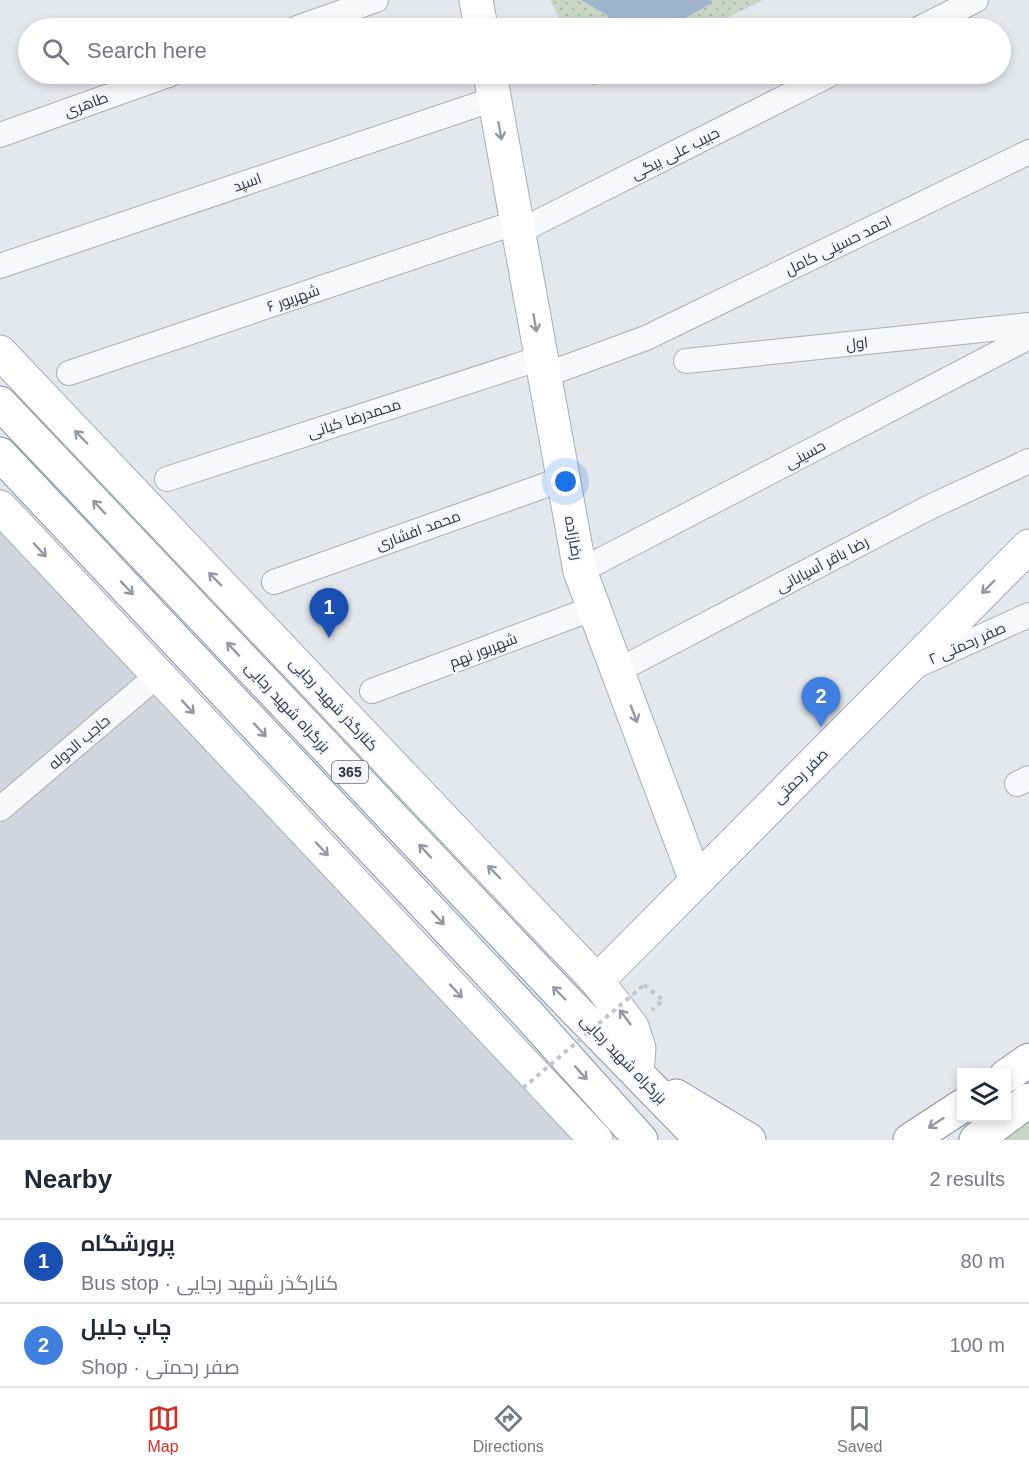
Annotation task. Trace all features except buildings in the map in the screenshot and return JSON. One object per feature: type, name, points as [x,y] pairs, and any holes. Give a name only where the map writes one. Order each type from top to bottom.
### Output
[{"type":"main road","points":[[476,0],[480,18]]},
{"type":"main road","name":"رضازاده","points":[[492,86],[580,571],[696,881]]},
{"type":"main road","name":"کنارگذر شهید رجایی","points":[[0,352],[597,981],[632,1027],[639,1048],[637,1072]]},
{"type":"main road","name":"بزرگراه شهید رجایی","points":[[0,403],[560,994],[702,1140]]},
{"type":"main road","name":"365","points":[[0,454],[520,1005],[641,1140]]},
{"type":"main road","points":[[0,507],[596,1140]]},
{"type":"main road","name":"صفر رحمتی","points":[[597,981],[1029,546]]},
{"type":"main road","points":[[1011,1073],[1029,1060]]},
{"type":"main road","points":[[637,1072],[749,1140]]},
{"type":"main road","points":[[976,1140],[1029,1100]]},
{"type":"main road","points":[[910,1140],[957,1109]]},
{"type":"street","points":[[325,18],[376,0]]},
{"type":"street","points":[[940,18],[976,0]]},
{"type":"street","name":"طاهری","points":[[0,135],[143,84]]},
{"type":"street","name":"حبیب علی بیگی","points":[[518,227],[811,84]]},
{"type":"street","name":"اسپد","points":[[0,266],[492,86]]},
{"type":"street","name":"احمد حسینی کامل","points":[[543,366],[646,338],[1029,152]]},
{"type":"street","name":"شهریور ۶","points":[[69,373],[518,227]]},
{"type":"street","name":"اول","points":[[686,361],[1029,325]]},
{"type":"street","name":"حسینی","points":[[580,571],[1029,337]]},
{"type":"street","name":"محمدرضا کیانی","points":[[167,479],[543,366]]},
{"type":"street","name":"رضا باقر آسیابانی","points":[[617,671],[928,508],[1029,461]]},
{"type":"street","name":"محمد افشاری","points":[[273,582],[563,479]]},
{"type":"street","name":"شهریور نهم","points":[[372,691],[594,608]]},
{"type":"street","name":"صفر رحمتی ۲","points":[[905,670],[1029,615]]},
{"type":"street","name":"حاجب الدوله","points":[[0,809],[158,675]]},
{"type":"path","points":[[523,1088],[644,985],[663,1000]]},
{"type":"shaded area","points":[[0,523],[588,1140],[0,1140]]},
{"type":"green space","points":[[550,0],[763,0],[727,18],[559,18]]},
{"type":"green space","points":[[1029,1113],[1029,1140],[992,1140]]},
{"type":"water","points":[[581,0],[710,0],[712,3],[685,18],[609,18]]},
{"type":"place","name":"پرورشگاه","points":[[329,638]]},
{"type":"place","name":"چاپ جلیل","points":[[821,727]]}]
